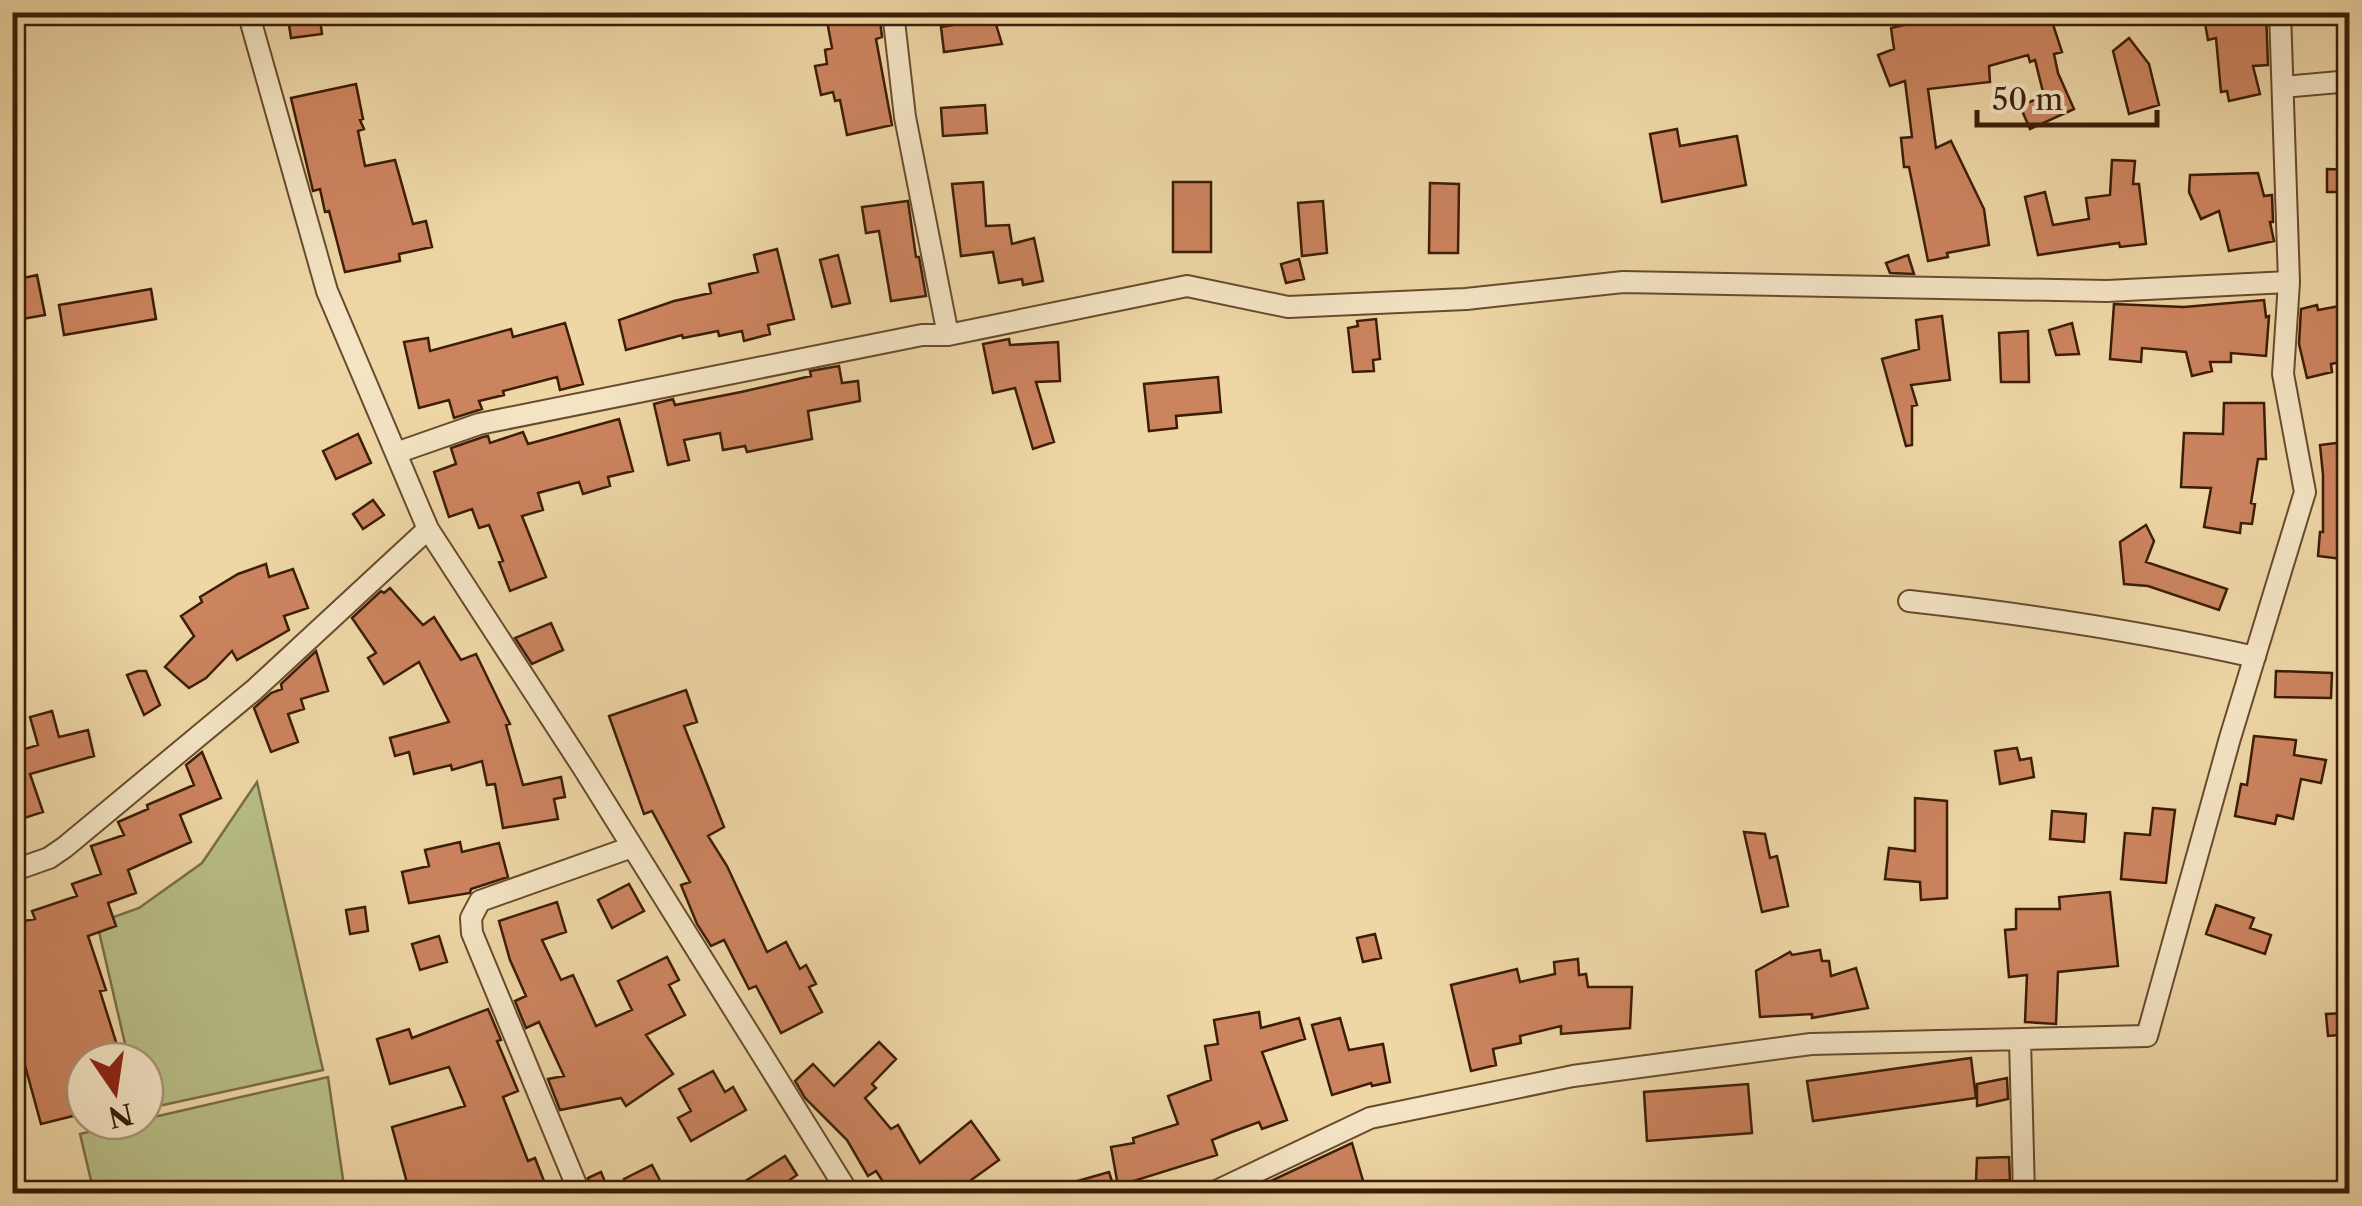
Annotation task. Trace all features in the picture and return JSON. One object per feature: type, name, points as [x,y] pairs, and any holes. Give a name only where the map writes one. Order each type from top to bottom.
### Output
[{"type":"street","points":[[248,12],[327,290],[428,529],[849,1194]]},
{"type":"street","points":[[893,12],[905,117],[948,335]]},
{"type":"street","points":[[1210,1194],[1370,1118],[1573,1076],[1811,1044],[2146,1036],[2305,492],[2282,374],[2289,282],[2280,12]]},
{"type":"street","points":[[2284,87],[2350,81]]},
{"type":"street","points":[[396,453],[480,424],[1187,286],[1288,308],[1466,298],[1623,282],[2107,291],[2289,282]]},
{"type":"street","points":[[12,871],[49,858],[66,847],[254,690],[428,529]]},
{"type":"street","points":[[1910,602],[2156,635],[2255,656]]},
{"type":"street","points":[[577,1193],[500,1006],[470,918],[480,901],[632,847]]},
{"type":"street","points":[[2020,1040],[2024,1194]]},
{"type":"green space","points":[[257,782],[323,1070],[165,1105],[165,1041],[124,1041],[97,923],[139,908],[202,863]]},
{"type":"green space","points":[[328,1077],[345,1193],[94,1193],[82,1141],[165,1141],[165,1114]]},
{"type":"building","points":[[287,12],[319,12],[322,34],[291,38]]},
{"type":"building","points":[[879,12],[882,37],[876,39],[892,125],[847,135],[840,100],[835,101],[833,92],[821,95],[815,66],[827,64],[825,50],[832,48],[827,21]]},
{"type":"building","points":[[1961,12],[2049,12],[2062,52],[2054,54],[2058,73],[2074,109],[2030,129],[2020,106],[2044,96],[2035,60],[2030,62],[2028,55],[1989,66],[1990,82],[1928,89],[1936,148],[1951,141],[1984,209],[1989,245],[1928,261],[1909,167],[1904,167],[1901,138],[1912,137],[1905,81],[1890,86],[1878,55],[1894,49],[1891,28]]},
{"type":"building","points":[[2203,12],[2266,12],[2268,65],[2253,66],[2260,94],[2229,101],[2227,91],[2221,92],[2216,38],[2208,40]]},
{"type":"building","points":[[994,18],[1002,44],[944,52],[941,27]]},
{"type":"building","points":[[2129,38],[2149,64],[2159,105],[2129,114],[2113,51]]},
{"type":"building","points":[[356,84],[364,129],[358,131],[365,166],[395,160],[413,224],[426,221],[432,247],[399,254],[400,261],[345,272],[329,211],[325,212],[320,189],[313,191],[291,98]]},
{"type":"building","points":[[985,105],[987,133],[943,136],[941,108]]},
{"type":"building","points":[[1677,129],[1680,146],[1737,136],[1746,185],[1662,202],[1650,134]]},
{"type":"building","points":[[2112,160],[2135,161],[2133,184],[2139,184],[2146,244],[2120,247],[2119,243],[2038,255],[2025,197],[2045,192],[2053,225],[2089,219],[2086,198],[2110,195]]},
{"type":"building","points":[[2327,169],[2350,170],[2350,192],[2327,192]]},
{"type":"building","points":[[2258,173],[2264,196],[2272,195],[2270,222],[2274,241],[2229,251],[2219,211],[2201,219],[2189,192],[2190,175]]},
{"type":"building","points":[[983,182],[986,226],[1009,225],[1012,244],[1034,238],[1043,281],[1023,285],[1022,279],[999,283],[993,252],[961,256],[952,184]]},
{"type":"building","points":[[1173,182],[1211,182],[1211,252],[1173,252]]},
{"type":"building","points":[[1430,183],[1459,184],[1458,253],[1429,253]]},
{"type":"building","points":[[908,201],[926,296],[891,301],[879,231],[866,233],[862,207]]},
{"type":"building","points":[[1323,201],[1327,253],[1302,256],[1298,203]]},
{"type":"building","points":[[777,249],[794,319],[768,325],[770,334],[744,341],[742,331],[719,336],[718,331],[683,338],[682,335],[626,350],[619,320],[711,293],[709,284],[758,272],[754,255]]},
{"type":"building","points":[[838,255],[850,303],[832,307],[820,260]]},
{"type":"building","points":[[1908,255],[1914,274],[1890,273],[1886,263]]},
{"type":"building","points":[[1299,259],[1304,279],[1286,283],[1281,264]]},
{"type":"building","points":[[37,275],[45,315],[22,319],[14,280]]},
{"type":"building","points":[[151,289],[156,319],[64,335],[59,305]]},
{"type":"building","points":[[2264,300],[2266,317],[2269,316],[2266,356],[2231,353],[2231,362],[2210,362],[2212,371],[2192,376],[2186,352],[2142,348],[2141,362],[2110,359],[2114,304],[2184,307]]},
{"type":"building","points":[[2350,304],[2350,360],[2331,364],[2332,372],[2307,378],[2299,344],[2301,309]]},
{"type":"building","points":[[1942,316],[1950,380],[1911,385],[1917,405],[1912,406],[1912,445],[1906,446],[1882,359],[1919,349],[1916,320]]},
{"type":"building","points":[[1376,319],[1380,359],[1373,360],[1374,371],[1353,372],[1348,328],[1358,326],[1357,321]]},
{"type":"building","points":[[565,323],[583,384],[560,390],[557,377],[503,391],[504,395],[479,401],[482,409],[454,418],[449,400],[419,408],[404,342],[428,338],[430,351],[511,329],[513,337]]},
{"type":"building","points":[[2072,323],[2079,354],[2056,355],[2049,330]]},
{"type":"building","points":[[2028,331],[2029,382],[2001,382],[1999,333]]},
{"type":"building","points":[[1009,339],[1010,345],[1058,342],[1060,381],[1036,382],[1054,442],[1033,449],[1015,388],[993,393],[983,344]]},
{"type":"building","points":[[839,366],[842,383],[858,381],[860,401],[808,411],[812,439],[747,452],[745,446],[723,450],[720,433],[684,440],[689,460],[668,465],[654,404],[673,399],[675,405],[741,392]]},
{"type":"building","points":[[1218,377],[1221,412],[1176,416],[1177,428],[1149,431],[1144,384]]},
{"type":"building","points":[[2224,403],[2264,403],[2266,459],[2258,459],[2252,524],[2241,523],[2240,533],[2204,527],[2211,488],[2181,487],[2184,433],[2223,434]]},
{"type":"building","points":[[619,419],[633,471],[608,477],[610,486],[583,494],[579,482],[538,493],[543,510],[522,516],[546,577],[510,591],[489,525],[479,528],[472,509],[449,517],[434,472],[456,464],[451,448],[483,437],[488,436],[490,443],[523,432],[528,444]]},
{"type":"building","points":[[358,434],[371,463],[336,479],[323,451]]},
{"type":"building","points":[[2345,442],[2350,476],[2350,560],[2318,556],[2323,532],[2320,445]]},
{"type":"building","points":[[373,500],[384,515],[363,529],[353,514]]},
{"type":"building","points":[[2146,525],[2154,541],[2146,562],[2227,589],[2219,610],[2148,586],[2124,584],[2120,542]]},
{"type":"building","points":[[266,564],[269,577],[293,569],[308,608],[284,616],[289,630],[237,660],[232,651],[206,678],[189,688],[165,667],[194,636],[181,616],[202,602],[200,597],[238,574]]},
{"type":"building","points":[[390,588],[423,625],[434,617],[461,660],[476,654],[510,724],[506,725],[523,785],[561,777],[565,797],[554,799],[558,819],[503,828],[495,784],[487,785],[482,761],[452,770],[451,765],[414,774],[409,752],[395,756],[390,738],[449,722],[419,662],[384,684],[368,658],[376,653],[352,618],[381,591]]},
{"type":"building","points":[[551,623],[563,650],[532,664],[515,638]]},
{"type":"building","points":[[316,651],[328,691],[301,699],[304,709],[288,714],[298,742],[271,752],[254,708],[282,689],[281,684]]},
{"type":"building","points":[[146,671],[160,705],[144,715],[127,675]]},
{"type":"building","points":[[2276,671],[2332,673],[2331,698],[2275,697]]},
{"type":"building","points":[[686,690],[697,722],[684,726],[724,827],[708,836],[727,866],[767,952],[786,942],[800,969],[806,965],[816,984],[809,987],[822,1012],[781,1033],[756,986],[749,989],[724,940],[711,946],[697,924],[681,885],[690,882],[652,811],[644,814],[609,716]]},
{"type":"building","points":[[52,711],[59,737],[88,730],[94,756],[30,774],[43,812],[18,820],[12,802],[12,733],[16,732],[22,750],[38,745],[30,717]]},
{"type":"building","points":[[2254,736],[2296,740],[2294,755],[2326,760],[2321,783],[2301,779],[2293,819],[2277,815],[2275,824],[2235,816],[2241,784],[2247,785]]},
{"type":"building","points":[[2017,748],[2020,760],[2031,758],[2034,777],[2000,784],[1995,751]]},
{"type":"building","points":[[202,752],[221,798],[180,815],[191,842],[128,870],[136,893],[108,903],[116,926],[88,936],[106,990],[100,991],[116,1041],[65,1041],[65,1118],[41,1124],[24,1062],[12,1066],[12,923],[35,919],[32,911],[77,896],[72,884],[101,874],[91,846],[124,835],[118,822],[194,785],[186,765]]},
{"type":"building","points":[[1915,798],[1947,801],[1947,898],[1921,900],[1920,882],[1885,879],[1889,848],[1915,851]]},
{"type":"building","points":[[2153,808],[2175,810],[2166,883],[2121,879],[2125,833],[2150,835]]},
{"type":"building","points":[[2052,811],[2086,814],[2084,842],[2050,839]]},
{"type":"building","points":[[1744,832],[1765,834],[1770,858],[1777,856],[1788,906],[1762,912]]},
{"type":"building","points":[[460,842],[462,852],[499,843],[508,877],[471,889],[470,893],[409,903],[402,872],[429,866],[425,850]]},
{"type":"building","points":[[629,884],[644,911],[612,928],[598,900]]},
{"type":"building","points":[[2110,892],[2118,966],[2058,972],[2056,1024],[2025,1022],[2027,975],[2009,977],[2005,930],[2016,929],[2016,909],[2060,909],[2059,897]]},
{"type":"building","points":[[557,902],[566,932],[542,940],[561,980],[573,975],[596,1026],[632,1010],[618,981],[667,957],[679,980],[669,985],[685,1015],[646,1035],[673,1074],[626,1106],[621,1098],[560,1110],[548,1079],[564,1076],[539,1022],[526,1028],[515,1001],[526,996],[499,921]]},
{"type":"building","points":[[2216,905],[2254,918],[2250,928],[2271,935],[2265,954],[2206,934]]},
{"type":"building","points":[[365,907],[368,931],[350,934],[346,910]]},
{"type":"building","points":[[1375,934],[1381,958],[1363,962],[1357,938]]},
{"type":"building","points":[[439,936],[447,962],[420,970],[412,944]]},
{"type":"building","points":[[1820,950],[1822,961],[1829,961],[1831,976],[1856,968],[1868,1008],[1812,1018],[1812,1014],[1760,1017],[1756,971],[1790,952],[1792,955]]},
{"type":"building","points":[[1578,959],[1579,975],[1586,974],[1588,987],[1632,987],[1630,1028],[1561,1034],[1561,1026],[1520,1036],[1521,1043],[1493,1049],[1496,1065],[1471,1071],[1451,985],[1517,969],[1520,982],[1555,974],[1554,962]]},
{"type":"building","points":[[488,1009],[518,1091],[503,1097],[528,1161],[535,1158],[549,1194],[410,1194],[392,1127],[465,1106],[449,1067],[390,1084],[377,1039],[409,1029],[412,1038]]},
{"type":"building","points":[[1259,1012],[1261,1028],[1299,1018],[1305,1039],[1262,1052],[1287,1120],[1262,1129],[1259,1122],[1232,1132],[1212,1140],[1217,1155],[1118,1186],[1111,1147],[1134,1143],[1133,1138],[1178,1124],[1168,1096],[1211,1080],[1205,1046],[1218,1044],[1214,1020]]},
{"type":"building","points":[[2347,1013],[2349,1034],[2328,1036],[2326,1014]]},
{"type":"building","points":[[1340,1018],[1349,1050],[1383,1044],[1390,1082],[1372,1086],[1371,1083],[1332,1095],[1312,1025]]},
{"type":"building","points":[[879,1042],[896,1059],[872,1084],[876,1088],[865,1098],[891,1129],[898,1125],[920,1163],[971,1121],[999,1160],[967,1183],[974,1194],[891,1194],[876,1171],[868,1176],[847,1140],[805,1098],[795,1081],[813,1064],[834,1086]]},
{"type":"building","points":[[1971,1058],[1976,1098],[1813,1121],[1807,1081]]},
{"type":"building","points":[[713,1071],[725,1092],[733,1087],[746,1110],[691,1141],[678,1118],[691,1111],[679,1089]]},
{"type":"building","points":[[2007,1078],[2008,1099],[1977,1106],[1977,1084]]},
{"type":"building","points":[[1748,1084],[1752,1133],[1647,1141],[1644,1092]]},
{"type":"building","points":[[1352,1143],[1366,1191],[1243,1194]]},
{"type":"building","points":[[785,1156],[797,1175],[784,1184],[791,1194],[725,1194]]},
{"type":"building","points":[[2009,1157],[2010,1180],[1976,1181],[1977,1158]]},
{"type":"building","points":[[652,1165],[667,1194],[631,1194],[624,1179]]},
{"type":"building","points":[[601,1172],[610,1194],[593,1194],[588,1178]]},
{"type":"building","points":[[1109,1172],[1116,1194],[1054,1194],[1053,1188]]}]
